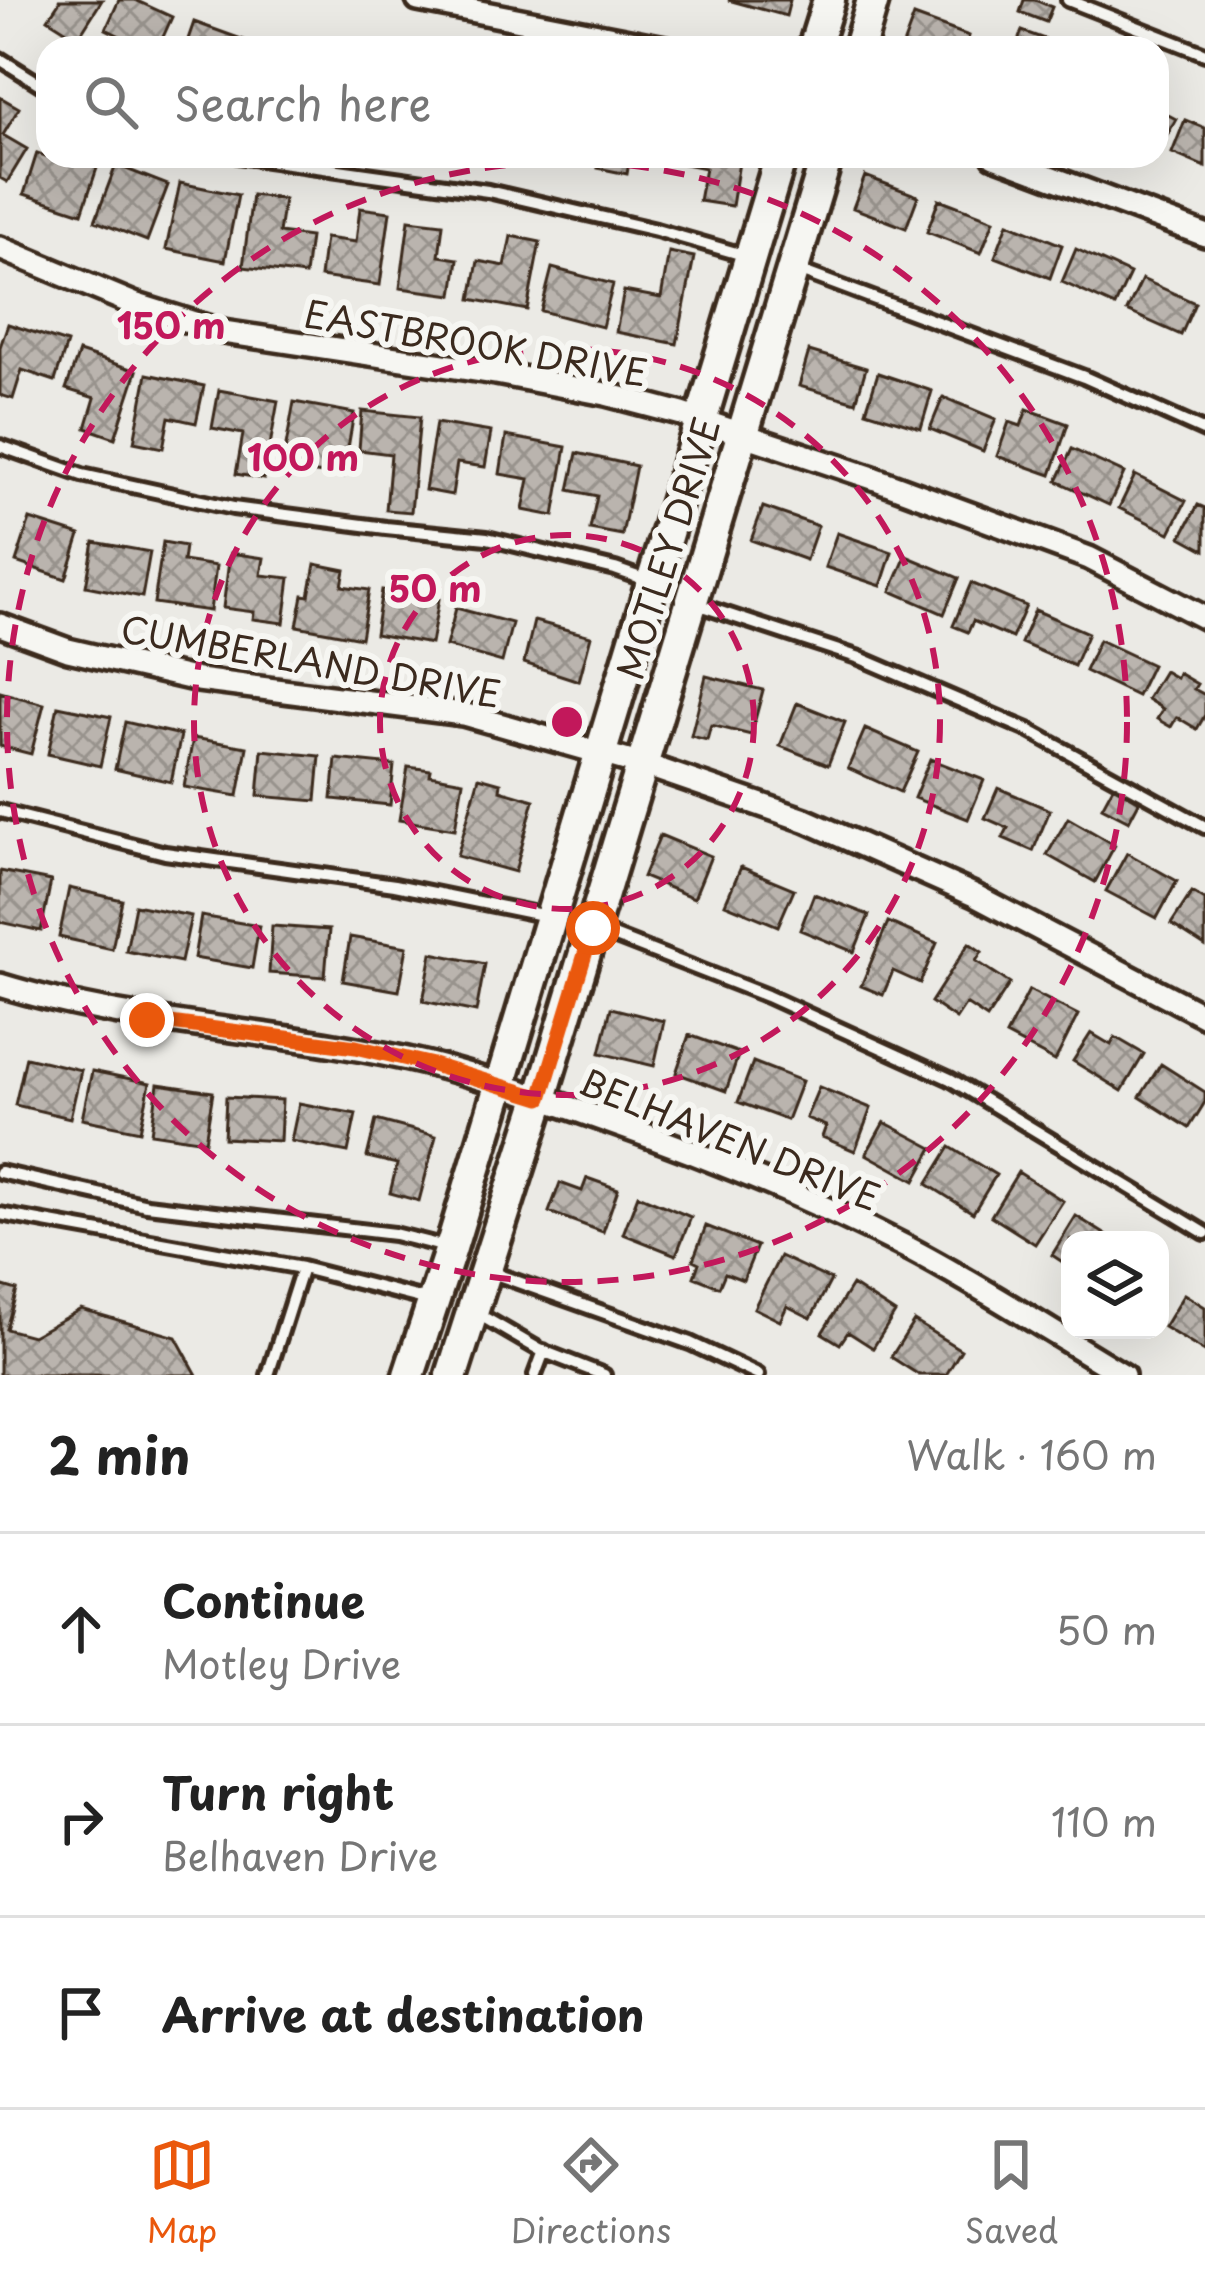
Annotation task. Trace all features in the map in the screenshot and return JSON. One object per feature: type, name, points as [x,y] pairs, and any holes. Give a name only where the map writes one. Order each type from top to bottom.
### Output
[{"type":"main road","points":[[818,36],[829,0]]},
{"type":"main road","points":[[862,36],[873,0]]},
{"type":"main road","name":"MOTLEY DRIVE","points":[[410,1375],[777,168]]},
{"type":"main road","name":"MOTLEY DRIVE","points":[[452,1375],[823,168]]},
{"type":"main road","points":[[433,1301],[473,1310]]},
{"type":"street","points":[[418,0],[603,36]]},
{"type":"street","points":[[1026,168],[1205,235]]},
{"type":"street","name":"EASTBROOK DRIVE","points":[[0,248],[134,304],[224,332],[496,373],[606,394],[700,421],[873,478],[1089,558],[1205,618]]},
{"type":"street","name":"CUMBERLAND DRIVE","points":[[0,625],[68,650],[198,680],[463,714],[600,752],[806,820],[974,895],[1205,1016]]},
{"type":"street","name":"BELHAVEN DRIVE","points":[[0,985],[147,1020],[356,1047],[500,1084],[697,1152],[914,1251],[1123,1375]]},
{"type":"lane","points":[[1068,0],[1159,36]]},
{"type":"lane","points":[[1169,40],[1205,54]]},
{"type":"lane","points":[[0,59],[36,82]]},
{"type":"lane","points":[[324,168],[488,191],[750,257]]},
{"type":"lane","points":[[794,269],[1084,377],[1205,431]]},
{"type":"lane","points":[[0,446],[82,475],[233,508],[487,538],[652,582]]},
{"type":"lane","points":[[691,602],[860,658],[1028,730],[1205,827]]},
{"type":"lane","points":[[0,811],[165,853],[394,885],[550,917]]},
{"type":"lane","points":[[593,928],[767,996],[950,1079],[1205,1233]]},
{"type":"lane","points":[[0,1172],[147,1204],[394,1234],[451,1248]]},
{"type":"lane","points":[[0,1214],[302,1268],[433,1301]]},
{"type":"lane","points":[[268,1375],[302,1268]]},
{"type":"lane","points":[[485,1271],[690,1343],[758,1375]]},
{"type":"lane","points":[[473,1310],[544,1351],[604,1375]]},
{"type":"lane","points":[[535,1375],[544,1351]]},
{"type":"building","points":[[102,0],[79,36],[48,19],[60,1]]},
{"type":"building","points":[[119,0],[135,0],[172,17],[163,36],[120,36],[106,29]]},
{"type":"building","points":[[728,0],[790,0],[786,16]]},
{"type":"building","points":[[1024,0],[1052,7],[1046,22],[1020,12]]},
{"type":"building","points":[[914,16],[969,36],[906,36]]},
{"type":"building","points":[[194,22],[233,36],[189,36]]},
{"type":"building","points":[[0,97],[19,108],[3,135],[27,149],[7,182],[0,178]]},
{"type":"building","points":[[1185,120],[1205,128],[1205,167],[1172,153]]},
{"type":"building","points":[[36,156],[36,168],[97,168],[82,213],[24,194]]},
{"type":"building","points":[[115,168],[168,185],[147,241],[95,221]]},
{"type":"building","points":[[705,168],[738,168],[732,206],[699,201]]},
{"type":"building","points":[[865,176],[918,196],[906,228],[853,208]]},
{"type":"building","points":[[180,183],[238,195],[225,261],[166,249]]},
{"type":"building","points":[[252,195],[284,199],[279,233],[310,237],[305,275],[243,267]]},
{"type":"building","points":[[939,199],[994,220],[981,253],[927,232]]},
{"type":"building","points":[[360,208],[390,212],[380,285],[320,277],[325,238],[356,242]]},
{"type":"building","points":[[409,220],[443,224],[439,256],[458,259],[453,295],[400,288]]},
{"type":"building","points":[[1008,223],[1062,245],[1050,278],[995,257]]},
{"type":"building","points":[[511,236],[540,242],[527,310],[471,299],[478,261],[505,266]]},
{"type":"building","points":[[1076,249],[1130,274],[1115,306],[1062,282]]},
{"type":"building","points":[[669,252],[694,257],[677,344],[616,332],[624,291],[661,298]]},
{"type":"building","points":[[552,268],[613,284],[602,327],[541,311]]},
{"type":"building","points":[[1142,279],[1195,303],[1181,335],[1127,311]]},
{"type":"building","points":[[8,324],[67,343],[55,381],[22,370],[13,399],[0,395],[0,347]]},
{"type":"building","points":[[809,351],[866,368],[856,402],[799,386]]},
{"type":"building","points":[[79,352],[137,371],[115,438],[86,428],[95,398],[66,389]]},
{"type":"building","points":[[878,373],[932,391],[921,428],[866,411]]},
{"type":"building","points":[[147,374],[204,386],[196,423],[169,417],[163,448],[134,442]]},
{"type":"building","points":[[219,390],[278,401],[264,479],[236,474],[243,434],[212,428]]},
{"type":"building","points":[[943,397],[996,419],[983,451],[930,429]]},
{"type":"building","points":[[294,402],[354,413],[343,477],[282,468]]},
{"type":"building","points":[[1027,409],[1068,424],[1051,475],[997,456],[1009,422],[1021,426]]},
{"type":"building","points":[[362,411],[420,417],[411,512],[386,510],[391,454],[359,450]]},
{"type":"building","points":[[436,423],[491,432],[485,467],[457,463],[452,495],[425,490]]},
{"type":"building","points":[[506,436],[566,447],[554,516],[523,510],[529,479],[500,474]]},
{"type":"building","points":[[1072,449],[1124,473],[1109,505],[1057,481]]},
{"type":"building","points":[[577,453],[636,466],[622,535],[590,529],[597,496],[569,490]]},
{"type":"building","points":[[1135,475],[1186,501],[1170,533],[1119,508]]},
{"type":"building","points":[[1198,505],[1205,508],[1205,550],[1181,537]]},
{"type":"building","points":[[763,507],[818,526],[806,560],[751,540]]},
{"type":"building","points":[[30,519],[80,535],[66,579],[16,562]]},
{"type":"building","points":[[837,533],[892,552],[881,586],[825,567]]},
{"type":"building","points":[[94,542],[150,552],[142,597],[86,586]]},
{"type":"building","points":[[163,542],[185,546],[183,561],[216,566],[210,611],[154,603]]},
{"type":"building","points":[[230,553],[264,558],[261,575],[290,578],[284,623],[223,608]]},
{"type":"building","points":[[906,556],[959,578],[944,614],[891,591]]},
{"type":"building","points":[[315,564],[345,570],[342,586],[369,590],[361,638],[297,626]]},
{"type":"building","points":[[971,583],[1026,606],[1012,638],[973,621],[968,632],[953,626]]},
{"type":"building","points":[[382,590],[439,599],[431,644],[375,634]]},
{"type":"building","points":[[456,608],[512,623],[502,662],[446,646]]},
{"type":"building","points":[[1035,610],[1088,633],[1074,666],[1021,643]]},
{"type":"building","points":[[534,621],[591,636],[579,681],[524,663]]},
{"type":"building","points":[[1099,640],[1152,665],[1137,696],[1085,671]]},
{"type":"building","points":[[1164,671],[1197,684],[1194,689],[1205,695],[1205,715],[1197,729],[1177,717],[1171,727],[1157,719],[1163,709],[1147,699]]},
{"type":"building","points":[[706,676],[763,690],[751,735],[711,725],[707,740],[691,736]]},
{"type":"building","points":[[0,692],[44,704],[31,754],[0,746]]},
{"type":"building","points":[[797,703],[845,722],[828,765],[780,746]]},
{"type":"building","points":[[58,706],[111,717],[100,766],[48,754]]},
{"type":"building","points":[[125,722],[181,735],[171,782],[115,769]]},
{"type":"building","points":[[865,729],[918,752],[900,792],[848,768]]},
{"type":"building","points":[[193,738],[247,747],[238,796],[184,787]]},
{"type":"building","points":[[262,750],[320,756],[316,801],[258,796]]},
{"type":"building","points":[[336,759],[394,765],[390,805],[332,799]]},
{"type":"building","points":[[930,759],[984,780],[968,819],[914,798]]},
{"type":"building","points":[[408,767],[463,781],[455,829],[399,820]]},
{"type":"building","points":[[479,777],[501,783],[500,790],[534,800],[515,872],[457,856]]},
{"type":"building","points":[[1114,785],[1140,800],[1129,821],[1102,807]]},
{"type":"building","points":[[998,788],[1050,810],[1033,851],[1003,838],[1008,828],[985,818]]},
{"type":"building","points":[[1068,818],[1115,845],[1095,882],[1047,855]]},
{"type":"building","points":[[660,835],[711,856],[694,898],[643,877]]},
{"type":"building","points":[[1127,853],[1177,881],[1157,918],[1106,891]]},
{"type":"building","points":[[741,867],[794,889],[778,926],[725,904]]},
{"type":"building","points":[[0,871],[51,881],[41,931],[0,922]]},
{"type":"building","points":[[69,888],[122,900],[112,949],[59,937]]},
{"type":"building","points":[[1192,892],[1205,900],[1205,946],[1171,924]]},
{"type":"building","points":[[814,894],[869,915],[854,952],[800,930]]},
{"type":"building","points":[[135,905],[191,916],[181,962],[126,951]]},
{"type":"building","points":[[201,916],[259,926],[252,968],[194,958]]},
{"type":"building","points":[[888,922],[937,943],[920,983],[893,971],[883,995],[861,986]]},
{"type":"building","points":[[272,926],[329,930],[325,977],[269,973]]},
{"type":"building","points":[[350,937],[407,947],[399,991],[343,981]]},
{"type":"building","points":[[969,943],[982,952],[976,961],[1010,983],[987,1018],[966,1004],[956,1019],[931,1002]]},
{"type":"building","points":[[432,953],[485,964],[476,1012],[423,1001]]},
{"type":"building","points":[[1029,990],[1078,1015],[1055,1061],[1006,1035]]},
{"type":"building","points":[[611,1008],[664,1021],[654,1066],[600,1053]]},
{"type":"building","points":[[1091,1033],[1111,1045],[1115,1037],[1144,1054],[1122,1091],[1073,1061]]},
{"type":"building","points":[[689,1035],[739,1053],[726,1091],[676,1073]]},
{"type":"building","points":[[26,1057],[81,1070],[70,1118],[15,1105]]},
{"type":"building","points":[[753,1062],[802,1081],[787,1120],[738,1102]]},
{"type":"building","points":[[1161,1064],[1205,1092],[1205,1102],[1189,1128],[1140,1097]]},
{"type":"building","points":[[92,1071],[150,1083],[140,1131],[82,1119]]},
{"type":"building","points":[[158,1084],[213,1092],[205,1141],[151,1133]]},
{"type":"building","points":[[819,1087],[871,1108],[855,1151],[822,1137],[826,1126],[806,1118]]},
{"type":"building","points":[[226,1097],[282,1100],[280,1141],[224,1138]]},
{"type":"building","points":[[299,1103],[356,1114],[348,1152],[291,1141]]},
{"type":"building","points":[[376,1120],[436,1136],[419,1201],[390,1193],[397,1164],[367,1157]]},
{"type":"building","points":[[884,1122],[933,1148],[915,1181],[866,1154]]},
{"type":"building","points":[[950,1147],[996,1175],[973,1213],[927,1184]]},
{"type":"building","points":[[1018,1172],[1063,1201],[1035,1244],[991,1216]]},
{"type":"building","points":[[587,1178],[618,1189],[603,1232],[549,1212],[560,1183],[582,1191]]},
{"type":"building","points":[[638,1195],[691,1217],[676,1255],[623,1234]]},
{"type":"building","points":[[1076,1216],[1100,1231],[1067,1231]]},
{"type":"building","points":[[706,1226],[757,1246],[743,1280],[725,1273],[719,1287],[694,1277],[699,1263],[693,1260]]},
{"type":"building","points":[[1061,1240],[1061,1261],[1052,1255]]},
{"type":"building","points":[[780,1256],[831,1280],[811,1318],[787,1306],[780,1321],[754,1308]]},
{"type":"building","points":[[0,1285],[17,1290],[6,1329],[32,1336],[81,1309],[176,1337],[197,1375],[0,1375]]},
{"type":"building","points":[[852,1285],[895,1313],[873,1348],[848,1332],[840,1344],[822,1333]]},
{"type":"building","points":[[1184,1294],[1205,1307],[1205,1352],[1169,1330],[1169,1319]]},
{"type":"building","points":[[914,1321],[961,1350],[946,1375],[919,1375],[891,1357]]},
{"type":"route","points":[[147,1020],[356,1047],[541,1098],[593,928]]}]
